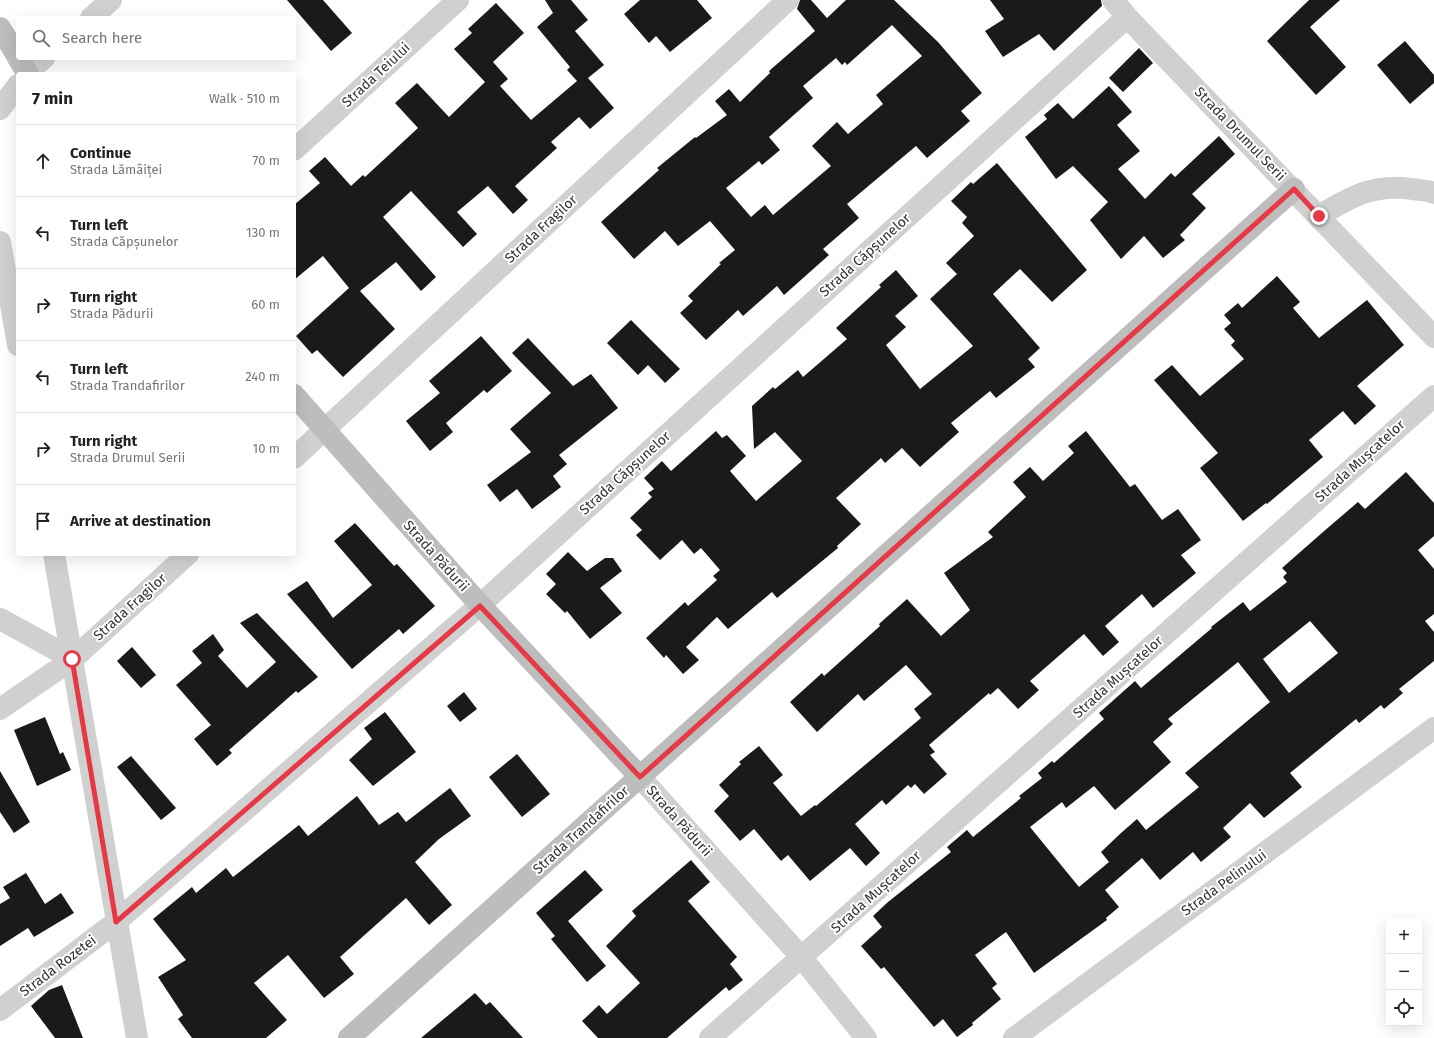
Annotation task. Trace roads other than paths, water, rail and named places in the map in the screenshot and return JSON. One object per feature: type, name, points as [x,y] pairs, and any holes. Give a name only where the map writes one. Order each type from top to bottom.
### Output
[{"type":"street","points":[[93,16],[111,0]]},
{"type":"street","name":"Strada Teiului","points":[[296,148],[458,0]]},
{"type":"street","name":"Strada Fragilor","points":[[296,456],[788,0]]},
{"type":"street","name":"Strada Drumul Serii","points":[[1113,0],[1434,337]]},
{"type":"street","name":"Strada Căpșunelor","points":[[116,922],[480,606],[1127,16]]},
{"type":"street","points":[[0,28],[16,57]]},
{"type":"street","points":[[18,60],[23,70],[40,60]]},
{"type":"street","points":[[0,109],[16,82]]},
{"type":"street","points":[[1319,216],[1340,203],[1366,191],[1395,186],[1434,193]]},
{"type":"street","name":"Strada Trandafirilor","points":[[348,1038],[1294,189]]},
{"type":"street","points":[[0,242],[16,334]]},
{"type":"street","name":"Strada Mușcatelor","points":[[710,1038],[1434,396]]},
{"type":"street","name":"Strada Pădurii","points":[[296,397],[480,606],[640,777],[802,958],[866,1038]]},
{"type":"street","points":[[54,556],[137,1038]]},
{"type":"street","name":"Strada Fragilor","points":[[0,710],[72,659],[186,556]]},
{"type":"street","points":[[0,619],[72,659]]},
{"type":"street","name":"Strada Pelinului","points":[[1014,1038],[1434,728]]},
{"type":"street","name":"Strada Rozetei","points":[[0,1010],[116,922]]}]
